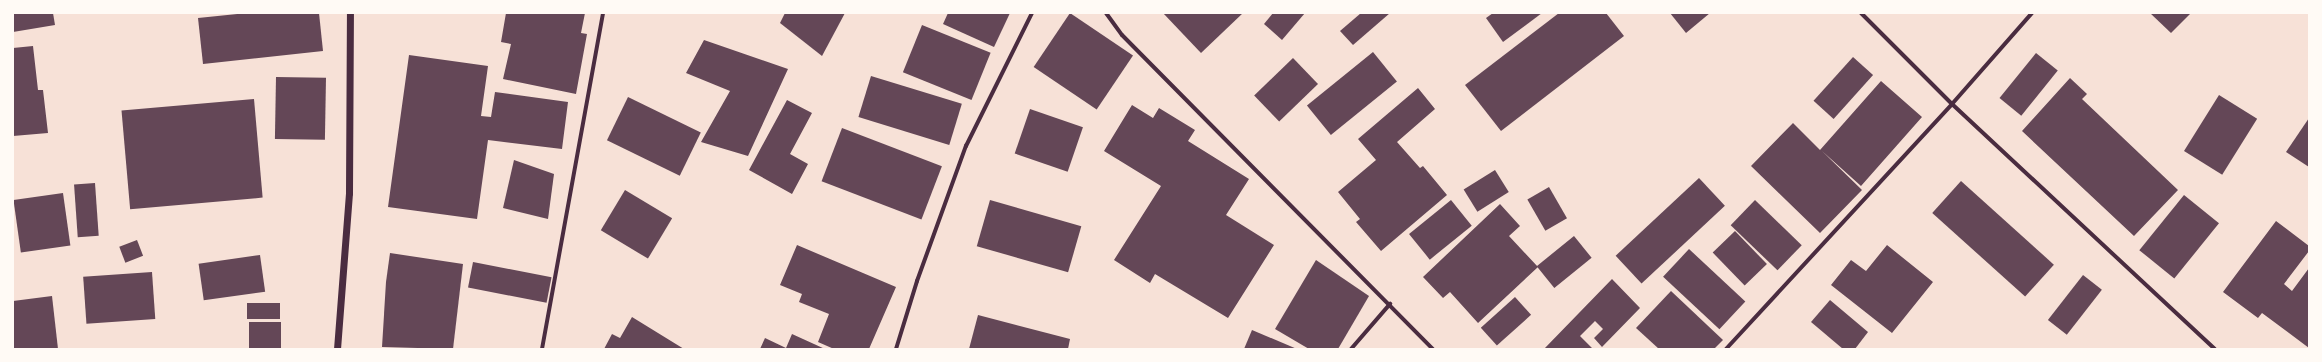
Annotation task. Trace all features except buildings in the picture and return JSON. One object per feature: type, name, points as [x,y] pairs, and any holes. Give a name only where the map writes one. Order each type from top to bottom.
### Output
[{"type":"street","points":[[337,349],[349,193],[350,13]]},
{"type":"street","points":[[542,349],[603,13]]},
{"type":"street","points":[[896,349],[917,281],[966,146],[1032,13]]},
{"type":"street","points":[[1106,13],[1128,41],[1433,349]]},
{"type":"street","points":[[1861,13],[1952,104],[2215,349]]},
{"type":"street","points":[[1726,349],[1952,104],[2032,13]]},
{"type":"street","points":[[1351,349],[1390,304]]}]
